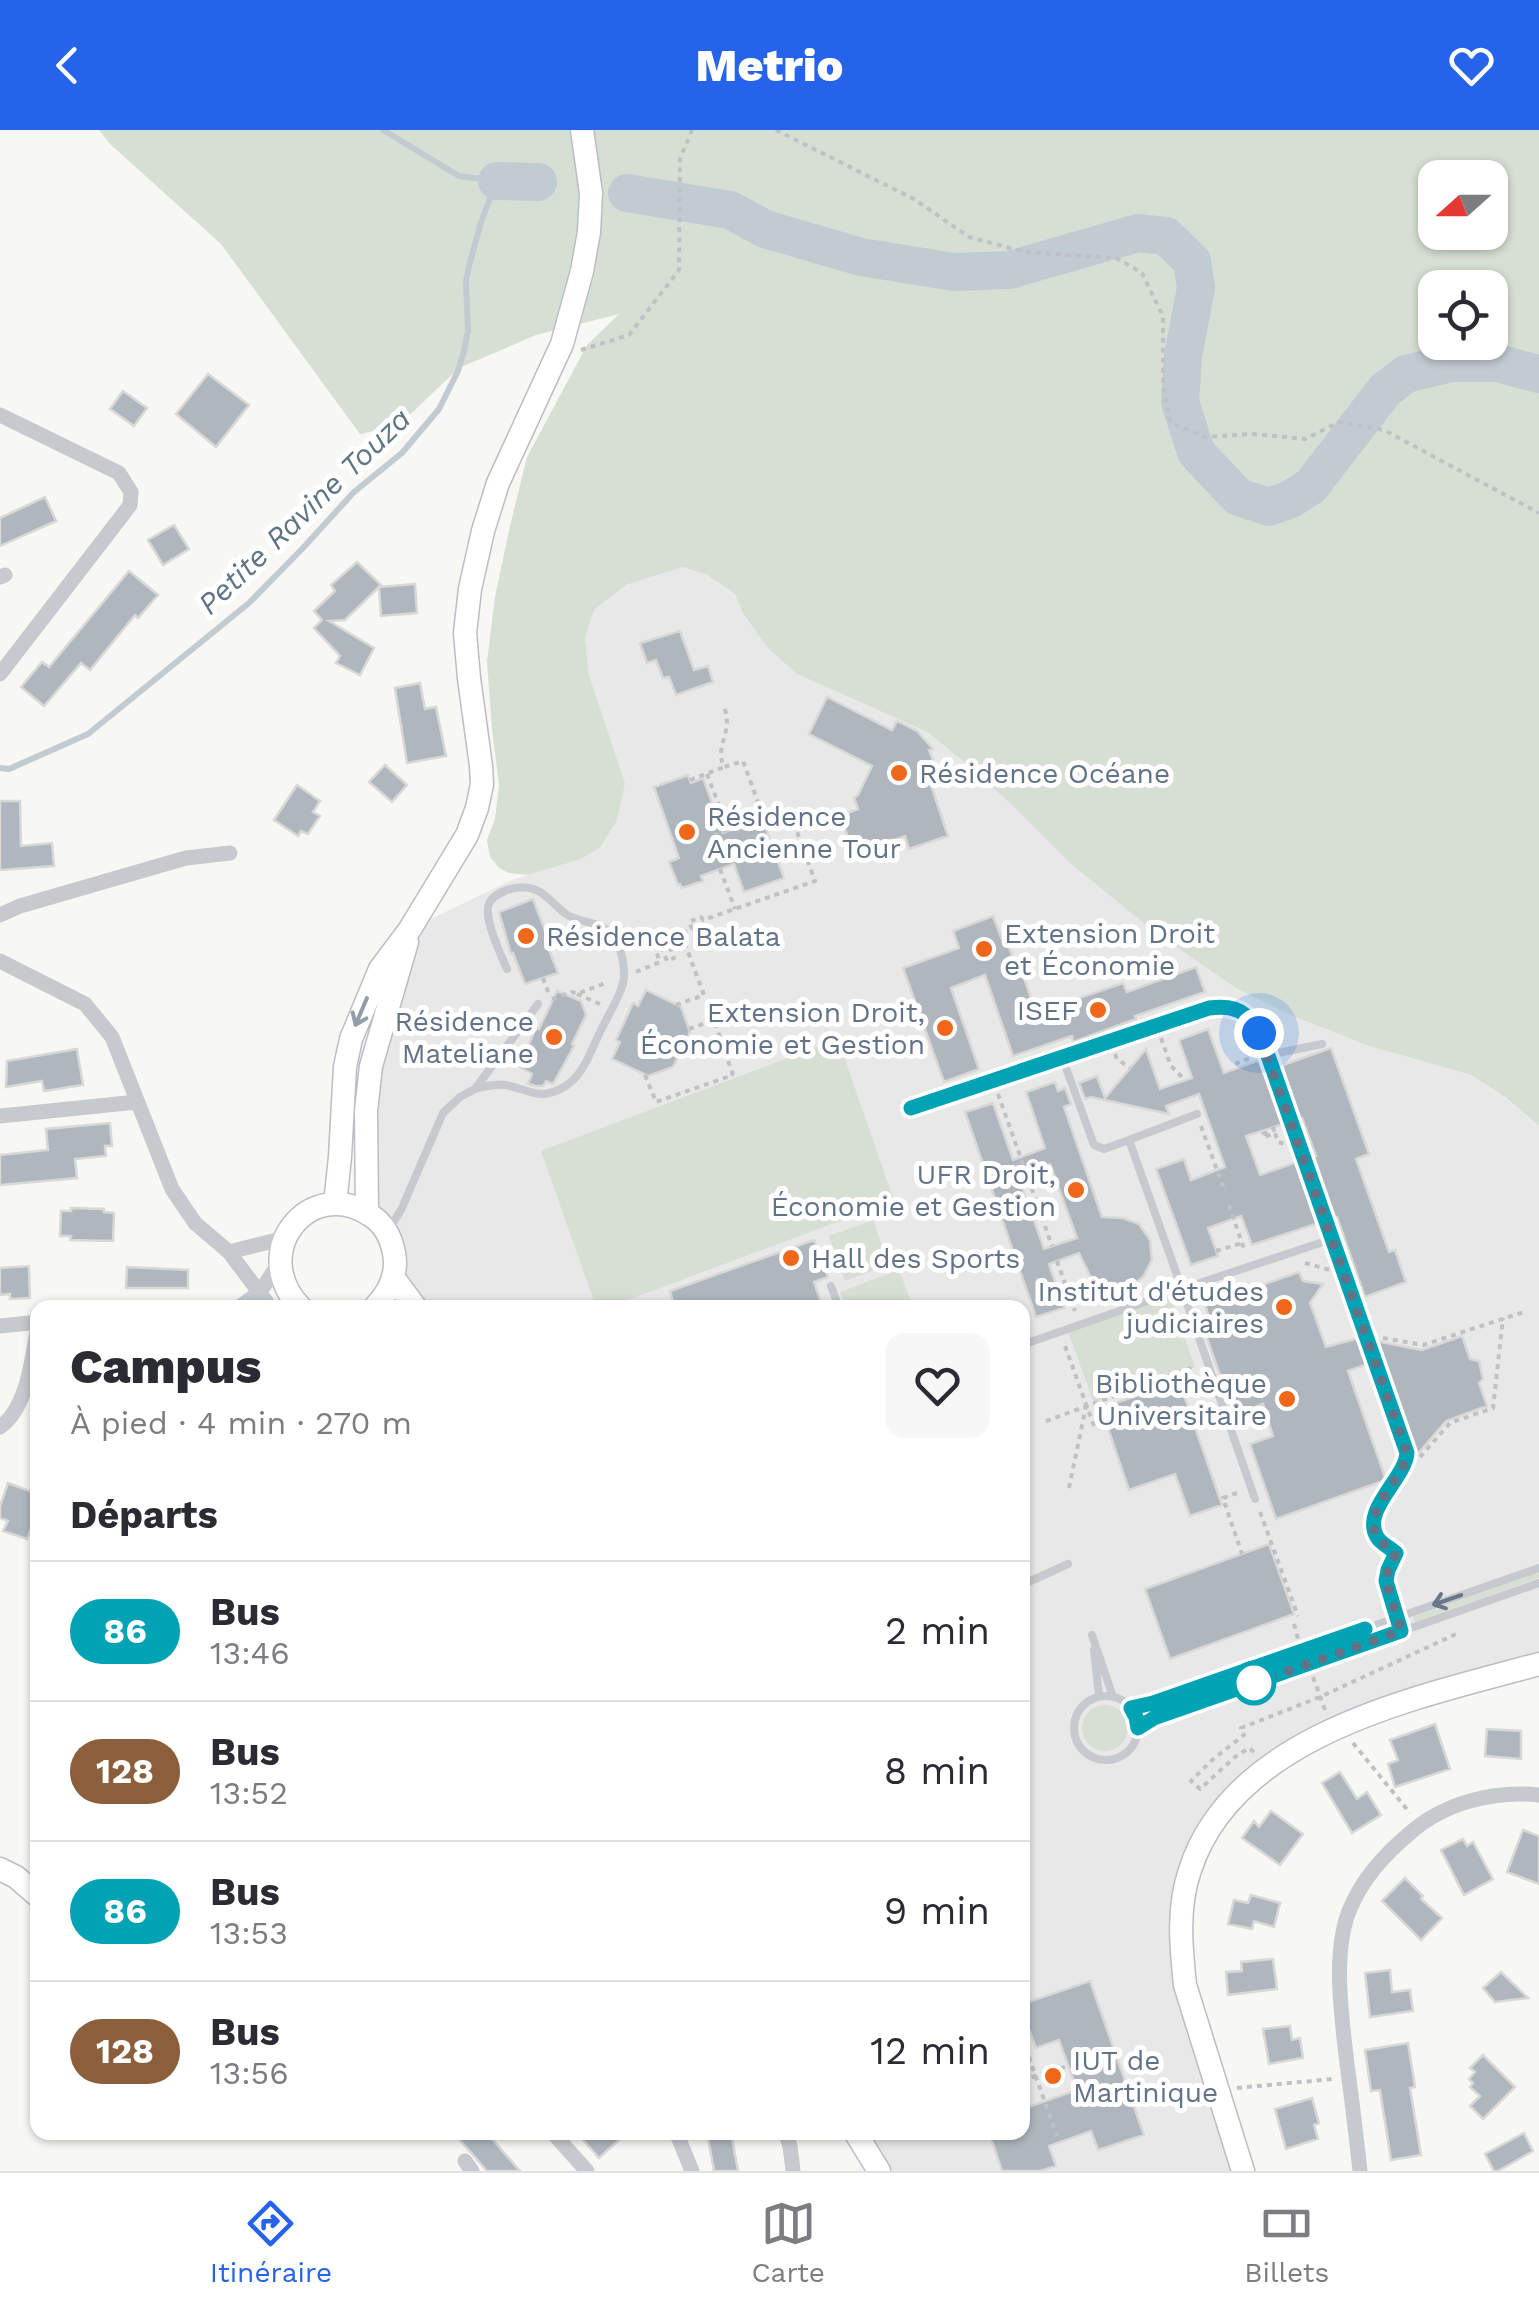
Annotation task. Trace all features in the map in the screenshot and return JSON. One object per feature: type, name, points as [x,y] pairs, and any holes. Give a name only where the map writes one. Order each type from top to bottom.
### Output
[{"type":"main road","points":[[335,1204],[350,1040],[380,969],[410,929],[467,835],[477,808],[481,766],[465,634],[470,590],[498,483],[562,344],[582,271],[591,193],[582,130]]},
{"type":"main road","points":[[367,1212],[366,1111],[371,1066],[410,929]]},
{"type":"main road","points":[[290,1300],[278,1263],[284,1238],[305,1214],[335,1204],[367,1212],[387,1232],[395,1256],[394,1277],[380,1300]]},
{"type":"main road","points":[[394,1277],[410,1300]]},
{"type":"main road","points":[[1242,2171],[1186,1985],[1181,1947],[1181,1918],[1190,1869],[1204,1839],[1231,1800],[1281,1760],[1333,1730],[1444,1688],[1532,1668]]},
{"type":"main road","points":[[0,1869],[30,1889]]},
{"type":"main road","points":[[860,2140],[879,2171]]},
{"type":"street","points":[[0,674],[130,505],[131,492],[119,474],[3,418]]},
{"type":"street","points":[[0,915],[186,858],[230,852]]},
{"type":"street","points":[[0,961],[85,1004],[112,1037],[172,1189],[195,1223],[229,1252],[266,1300]]},
{"type":"street","points":[[0,1116],[137,1102]]},
{"type":"street","points":[[229,1252],[284,1238]]},
{"type":"street","points":[[249,1300],[260,1292],[278,1263]]},
{"type":"street","points":[[0,1326],[30,1325]]},
{"type":"street","points":[[0,1427],[20,1404],[30,1360]]},
{"type":"street","points":[[1360,2171],[1341,2008],[1340,1962],[1348,1914],[1366,1879],[1387,1852],[1420,1824],[1474,1800],[1506,1793],[1539,1795]]},
{"type":"street","points":[[559,2140],[587,2171]]},
{"type":"street","points":[[679,2140],[692,2171]]},
{"type":"street","points":[[788,2140],[793,2171]]},
{"type":"lane","points":[[387,1232],[443,1114],[460,1097],[492,1084],[539,1096],[566,1086],[578,1076],[624,980],[621,954],[610,932],[578,920],[530,888],[509,889],[489,902],[493,934],[507,970]]},
{"type":"lane","points":[[475,1089],[538,1004]]},
{"type":"lane","points":[[911,1108],[1209,1008],[1231,1007],[1253,1022],[1268,1054],[1405,1447],[1406,1464],[1379,1504],[1374,1523],[1378,1540],[1396,1553],[1386,1581],[1401,1631]]},
{"type":"lane","points":[[1268,1054],[1322,1044]]},
{"type":"lane","points":[[1062,1056],[1094,1146],[1104,1149],[1198,1114]]},
{"type":"lane","points":[[1129,1140],[1255,1499]]},
{"type":"lane","points":[[1030,1342],[1332,1239]]},
{"type":"lane","points":[[831,1286],[836,1300]]},
{"type":"lane","points":[[1030,1581],[1068,1564]]},
{"type":"lane","points":[[1131,1708],[1539,1568]]},
{"type":"lane","points":[[1138,1728],[1154,1718],[1539,1582]]},
{"type":"lane","points":[[1098,1696],[1092,1636],[1113,1697]]},
{"type":"lane","points":[[1113,1697],[1131,1708],[1138,1728],[1134,1744],[1122,1756],[1106,1761],[1088,1755],[1075,1739],[1073,1728],[1080,1708],[1089,1700],[1113,1697]]},
{"type":"path","points":[[556,358],[629,335],[679,270],[680,159],[692,130]]},
{"type":"path","points":[[776,130],[914,199],[968,237],[1025,252],[1116,258],[1142,273],[1163,316],[1163,388],[1170,423],[1205,436],[1252,434],[1306,440],[1339,422],[1384,430],[1539,513]]},
{"type":"path","points":[[724,707],[729,720],[720,757],[724,768]]},
{"type":"path","points":[[690,780],[743,761],[762,813]]},
{"type":"path","points":[[707,774],[728,829],[716,834],[724,856]]},
{"type":"path","points":[[660,962],[653,943],[659,940],[667,961],[674,958],[667,939],[692,929],[689,922],[815,881],[796,829],[771,810],[743,820],[745,825]]},
{"type":"path","points":[[720,868],[735,909]]},
{"type":"path","points":[[676,1004],[704,995],[679,934]]},
{"type":"path","points":[[543,978],[548,993]]},
{"type":"path","points":[[538,1004],[572,992],[577,994],[576,998]]},
{"type":"path","points":[[646,1075],[656,1102],[734,1077],[714,1020],[689,1029]]},
{"type":"path","points":[[1156,1025],[1171,1066],[1186,1080]]},
{"type":"path","points":[[1110,1040],[1117,1059],[1130,1068]]},
{"type":"path","points":[[1249,1063],[1237,1063],[1268,1054]]},
{"type":"path","points":[[994,1080],[1052,1246]]},
{"type":"path","points":[[1198,1114],[1225,1192]]},
{"type":"path","points":[[1229,1204],[1250,1266]]},
{"type":"path","points":[[1216,1251],[1242,1242]]},
{"type":"path","points":[[1282,1256],[1344,1274]]},
{"type":"path","points":[[1058,1261],[1080,1325]]},
{"type":"path","points":[[1396,1340],[1423,1345],[1527,1311]]},
{"type":"path","points":[[1406,1464],[1416,1461],[1450,1423],[1493,1408],[1503,1318]]},
{"type":"path","points":[[1060,1332],[1094,1426],[1105,1422]]},
{"type":"path","points":[[1046,1421],[1208,1362]]},
{"type":"path","points":[[1136,1388],[1138,1395]]},
{"type":"path","points":[[1191,1415],[1222,1404]]},
{"type":"path","points":[[1069,1488],[1086,1406]]},
{"type":"path","points":[[1234,1494],[1223,1498],[1242,1554]]},
{"type":"path","points":[[1266,1526],[1298,1616]]},
{"type":"path","points":[[1294,1624],[1300,1644]]},
{"type":"path","points":[[1254,1752],[1250,1748],[1234,1757],[1200,1789],[1191,1781],[1244,1735],[1242,1728],[1321,1700],[1454,1634],[1451,1628]]},
{"type":"path","points":[[1312,1677],[1321,1700]]},
{"type":"path","points":[[1333,1730],[1338,1744],[1350,1739],[1420,1824]]},
{"type":"path","points":[[1030,2060],[1057,2136]]},
{"type":"path","points":[[1030,2078],[1068,2066]]},
{"type":"path","points":[[1218,2089],[1349,2078]]},
{"type":"shaded area","points":[[99,130],[1539,130],[1539,1126],[1471,1075],[1369,1046],[1290,1015],[1236,988],[1157,934],[1072,865],[1013,806],[927,732],[797,674],[767,647],[735,594],[707,575],[683,567],[626,585],[594,610],[585,638],[589,675],[625,783],[617,820],[600,848],[578,860],[528,875],[499,868],[490,857],[487,840],[495,819],[499,785],[487,662],[510,526],[527,457],[587,345],[619,314],[536,335],[459,368],[398,426],[360,434],[221,244]]},
{"type":"shaded area","points":[[683,567],[707,575],[735,594],[743,613],[797,674],[927,732],[1013,806],[1072,865],[1157,934],[1236,988],[1290,1015],[1369,1046],[1471,1075],[1539,1126],[1539,1664],[1281,1759],[1204,1839],[1181,1947],[1243,2171],[883,2171],[868,2140],[1030,2140],[1030,1300],[413,1300],[378,1221],[366,1111],[410,929],[512,880],[578,860],[625,783],[589,675],[585,638],[594,610],[626,585]]},
{"type":"shaded area","points":[[838,1039],[894,1201],[628,1300],[594,1300],[541,1151]]},
{"type":"shaded area","points":[[873,1220],[889,1265],[845,1281],[829,1236]]},
{"type":"shaded area","points":[[899,1270],[910,1300],[843,1300],[840,1292]]},
{"type":"shaded area","points":[[1169,1293],[1195,1367],[1094,1403],[1067,1329]]},
{"type":"shaded area","points":[[1539,1572],[1539,1578],[1415,1622],[1413,1617]]},
{"type":"shaded area","points":[[1291,1660],[1293,1665],[1144,1717],[1143,1712]]},
{"type":"shaded area","points":[[1105,1705],[1122,1711],[1128,1728],[1122,1745],[1105,1751],[1088,1745],[1082,1728],[1088,1711]]},
{"type":"building","points":[[208,374],[249,405],[216,447],[176,414]]},
{"type":"building","points":[[123,391],[147,408],[134,426],[110,409]]},
{"type":"building","points":[[45,497],[56,521],[0,546],[0,518]]},
{"type":"building","points":[[174,525],[189,549],[163,565],[148,540]]},
{"type":"building","points":[[357,562],[381,585],[345,620],[329,621],[374,648],[360,675],[336,663],[340,656],[314,628],[322,620],[314,611],[335,591],[331,585]]},
{"type":"building","points":[[129,571],[158,595],[138,618],[135,615],[90,670],[81,663],[44,706],[21,687],[42,662],[49,667]]},
{"type":"building","points":[[415,584],[417,613],[381,616],[379,587]]},
{"type":"building","points":[[680,631],[694,670],[708,666],[713,682],[676,695],[656,660],[647,663],[640,643]]},
{"type":"building","points":[[420,683],[425,709],[436,707],[446,756],[407,763],[395,688]]},
{"type":"building","name":"Résidence Océane","points":[[827,697],[892,730],[897,721],[917,731],[933,749],[929,750],[934,763],[925,767],[948,836],[909,849],[905,836],[854,854],[840,816],[858,809],[854,798],[872,766],[809,734]]},
{"type":"building","points":[[385,765],[407,785],[392,802],[369,782]]},
{"type":"building","points":[[688,775],[691,783],[703,778],[723,833],[749,823],[751,828],[764,823],[784,878],[744,892],[734,864],[701,876],[703,881],[682,888],[678,885],[669,862],[679,858],[654,787]]},
{"type":"building","points":[[297,785],[320,801],[313,812],[320,816],[308,834],[301,831],[298,836],[274,820]]},
{"type":"building","points":[[0,801],[20,801],[21,846],[52,843],[54,866],[0,870]]},
{"type":"building","name":"Résidence Balata","points":[[533,899],[558,973],[525,984],[499,912]]},
{"type":"building","points":[[993,916],[1016,968],[1020,966],[1036,1013],[1123,983],[1127,992],[1196,967],[1205,992],[1073,1042],[1072,1036],[1013,1056],[985,975],[951,988],[979,1069],[944,1082],[903,968],[959,948],[953,931]]},
{"type":"building","points":[[646,990],[681,1007],[690,1032],[673,1067],[648,1076],[612,1059],[633,1003],[638,1006]]},
{"type":"building","name":"Résidence Mateliane","points":[[557,991],[581,1001],[586,1015],[553,1084],[528,1084],[532,1074],[520,1067],[536,1027],[539,1029]]},
{"type":"building","points":[[1208,1029],[1224,1073],[1259,1060],[1284,1124],[1246,1136],[1260,1175],[1297,1162],[1319,1223],[1252,1245],[1241,1216],[1208,1228],[1218,1256],[1191,1265],[1156,1169],[1184,1159],[1191,1180],[1225,1167],[1199,1094],[1166,1106],[1169,1114],[1091,1097],[1085,1099],[1079,1083],[1097,1076],[1105,1098],[1146,1049],[1160,1089],[1192,1078],[1179,1040]]},
{"type":"building","points":[[1331,1048],[1369,1154],[1356,1159],[1389,1252],[1395,1250],[1406,1282],[1365,1297],[1280,1066]]},
{"type":"building","points":[[77,1049],[83,1085],[44,1091],[42,1081],[6,1087],[7,1061]]},
{"type":"building","name":"UFR Droit, Économie et Gestion","points":[[1055,1082],[1058,1091],[1065,1088],[1071,1104],[1064,1107],[1102,1217],[1139,1224],[1150,1240],[1152,1260],[1143,1277],[1117,1288],[1098,1283],[1090,1276],[1079,1253],[1049,1264],[1064,1308],[1036,1317],[965,1112],[993,1103],[1013,1160],[1045,1148],[1026,1092]],"holes":[[[1050,1164],[1077,1238],[1044,1249],[1018,1175]]]},
{"type":"building","points":[[110,1123],[112,1146],[105,1146],[106,1156],[75,1159],[77,1178],[0,1185],[0,1155],[48,1150],[46,1129]]},
{"type":"building","points":[[71,1208],[114,1213],[113,1241],[70,1240],[71,1236],[60,1236],[61,1211]]},
{"type":"building","name":"Hall des Sports","points":[[814,1240],[828,1277],[814,1282],[820,1300],[673,1300],[670,1291]]},
{"type":"building","points":[[29,1266],[30,1298],[0,1295],[0,1268]]},
{"type":"building","points":[[127,1267],[188,1270],[188,1288],[126,1288]]},
{"type":"building","points":[[1299,1272],[1303,1281],[1323,1284],[1310,1303],[1326,1347],[1359,1338],[1368,1364],[1348,1371],[1386,1480],[1276,1519],[1250,1444],[1273,1436],[1263,1404],[1234,1415],[1203,1327],[1211,1323],[1205,1305]]},
{"type":"building","points":[[1462,1336],[1470,1359],[1479,1361],[1483,1379],[1479,1383],[1487,1406],[1446,1421],[1417,1455],[1376,1341],[1422,1350]]},
{"type":"building","points":[[1179,1381],[1222,1505],[1190,1516],[1175,1474],[1129,1490],[1101,1408]]},
{"type":"building","points":[[8,1483],[30,1491],[27,1539],[3,1531],[8,1521],[0,1518]]},
{"type":"building","points":[[1269,1544],[1294,1614],[1170,1659],[1145,1589]]},
{"type":"building","points":[[1435,1724],[1450,1769],[1395,1787],[1388,1764],[1398,1760],[1390,1740]]},
{"type":"building","points":[[1487,1729],[1521,1731],[1521,1759],[1485,1756]]},
{"type":"building","points":[[1340,1772],[1357,1799],[1367,1792],[1381,1815],[1352,1833],[1322,1783]]},
{"type":"building","points":[[1271,1811],[1303,1834],[1280,1865],[1242,1838],[1254,1821],[1259,1827]]},
{"type":"building","points":[[1523,1830],[1539,1836],[1539,1884],[1507,1872]]},
{"type":"building","points":[[1463,1839],[1467,1846],[1473,1842],[1493,1879],[1464,1895],[1441,1850]]},
{"type":"building","points":[[1405,1878],[1442,1918],[1421,1940],[1382,1901]]},
{"type":"building","points":[[1251,1895],[1280,1903],[1274,1927],[1254,1921],[1252,1929],[1228,1924],[1234,1900],[1248,1903]]},
{"type":"building","points":[[1273,1959],[1277,1989],[1228,1995],[1226,1972],[1242,1971],[1241,1962]]},
{"type":"building","points":[[1390,1970],[1392,1992],[1410,1990],[1413,2011],[1370,2017],[1365,1973]]},
{"type":"building","points":[[1501,1972],[1528,1998],[1495,2002],[1483,1988]]},
{"type":"building","points":[[1090,1981],[1144,2135],[1098,2150],[1091,2131],[1049,2146],[1056,2166],[1040,2171],[1002,2171],[992,2140],[1030,2140],[1030,2106],[1077,2090],[1059,2040],[1036,2048],[1030,2032],[1030,2001]]},
{"type":"building","points":[[1290,2026],[1292,2040],[1300,2038],[1303,2058],[1269,2064],[1263,2029]]},
{"type":"building","points":[[1408,2043],[1415,2087],[1410,2088],[1421,2155],[1391,2160],[1380,2090],[1371,2091],[1365,2050]]},
{"type":"building","points":[[1483,2055],[1515,2087],[1483,2119],[1470,2106],[1480,2096],[1470,2087],[1473,2083],[1469,2079],[1475,2072],[1470,2068]]},
{"type":"building","points":[[1312,2098],[1319,2123],[1314,2125],[1318,2139],[1286,2149],[1275,2109]]},
{"type":"building","points":[[1524,2133],[1533,2151],[1494,2171],[1485,2154]]},
{"type":"building","points":[[460,2140],[493,2140],[520,2171],[487,2171]]},
{"type":"building","points":[[583,2140],[619,2140],[599,2158]]},
{"type":"building","points":[[708,2140],[732,2140],[738,2171],[714,2171]]},
{"type":"waterway","name":"Petite Ravine Touza","points":[[0,768],[9,769],[88,734],[249,603],[354,492],[402,453],[439,409],[464,351],[468,331],[466,281],[482,219],[497,181],[459,176],[383,130]]},
{"type":"waterway","points":[[497,181],[538,182]]},
{"type":"waterway","points":[[627,193],[730,210],[765,229],[861,257],[954,272],[1009,270],[1138,233],[1166,236],[1192,261],[1196,288],[1183,356],[1180,402],[1196,452],[1238,497],[1269,507],[1311,486],[1385,390],[1406,374],[1451,363],[1497,363],[1539,374]]},
{"type":"bus line","name":"86","points":[[911,1108],[1209,1008],[1231,1007],[1253,1022],[1407,1453],[1406,1464],[1379,1504],[1374,1523],[1378,1540],[1396,1553],[1386,1581],[1401,1631],[1154,1718],[1138,1728],[1131,1708],[1365,1629]]},
{"type":"place","name":"Résidence Océane","points":[[899,773]]},
{"type":"place","name":"Résidence Ancienne Tour","points":[[687,832]]},
{"type":"place","name":"Résidence Balata","points":[[526,936]]},
{"type":"place","name":"Extension Droit et Économie","points":[[984,949]]},
{"type":"place","name":"ISEF","points":[[1098,1010]]},
{"type":"place","name":"Extension Droit, Économie et Gestion","points":[[945,1028]]},
{"type":"place","name":"Résidence Mateliane","points":[[554,1037]]},
{"type":"place","name":"UFR Droit, Économie et Gestion","points":[[1076,1190]]},
{"type":"place","name":"Hall des Sports","points":[[791,1258]]},
{"type":"place","name":"Institut d'études judiciaires","points":[[1284,1307]]},
{"type":"place","name":"Bibliothèque Universitaire","points":[[1287,1399]]},
{"type":"place","name":"IUT de Martinique","points":[[1053,2076]]},
{"type":"route","points":[[1254,1683],[1246,1686],[1401,1631],[1386,1581],[1396,1553],[1378,1540],[1374,1523],[1379,1504],[1406,1464],[1407,1453],[1259,1033]]}]
